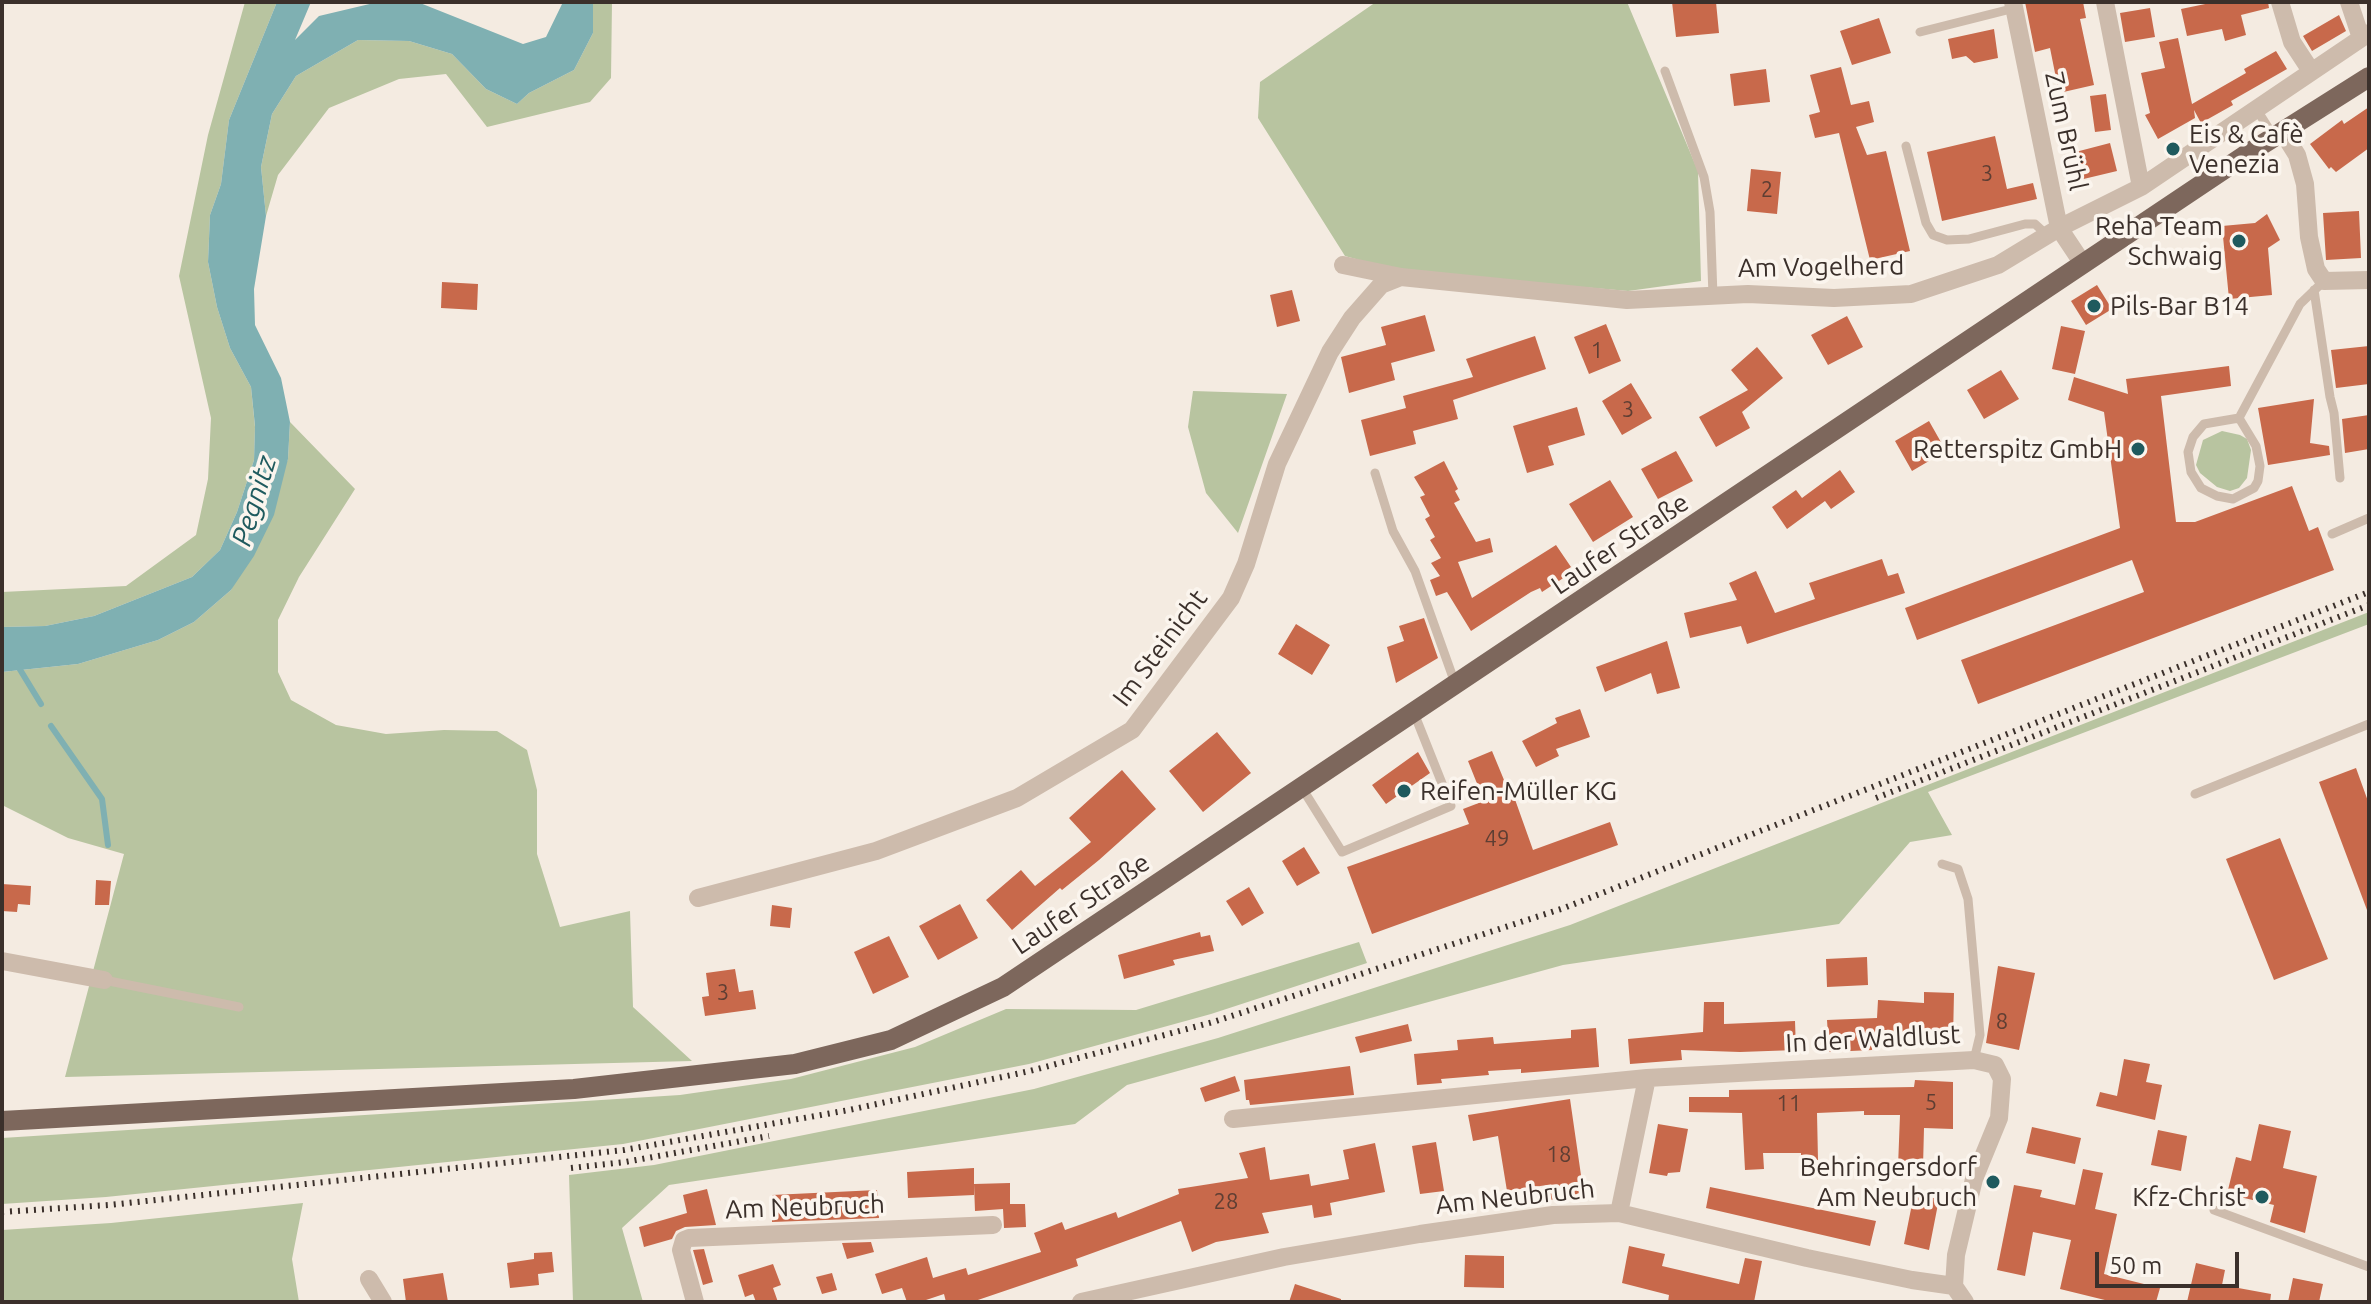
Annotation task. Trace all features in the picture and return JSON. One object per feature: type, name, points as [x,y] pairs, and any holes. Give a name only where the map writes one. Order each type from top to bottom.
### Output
[{"type":"main road","name":"Laufer Straße","points":[[2,1121],[574,1089],[795,1064],[891,1040],[1003,987],[2278,134],[2369,77]]},
{"type":"street","points":[[2105,2],[2141,187]]},
{"type":"street","points":[[2280,2],[2292,42],[2311,71]]},
{"type":"street","points":[[2053,232],[2141,187],[2365,36],[2349,2]]},
{"type":"street","name":"Zum Brühl","points":[[2014,5],[2053,232],[2083,264]]},
{"type":"street","points":[[2278,134],[2297,155],[2305,184],[2309,237],[2319,286],[2369,280]]},
{"type":"street","name":"Am Vogelherd","points":[[1401,277],[1627,300],[1748,294],[1834,298],[1911,294],[1998,265],[2053,232]]},
{"type":"street","points":[[1343,265],[1401,277]]},
{"type":"street","name":"Im Steinicht","points":[[698,898],[876,851],[1017,798],[1132,730],[1231,598],[1246,564],[1277,464],[1330,352],[1352,318],[1381,285],[1401,277]]},
{"type":"street","points":[[2,961],[104,980]]},
{"type":"street","name":"In der Waldlust","points":[[1233,1119],[1647,1078],[1974,1060],[1995,1065],[2002,1079],[2002,1097],[1999,1118],[1974,1179],[1956,1255],[1954,1286]]},
{"type":"street","points":[[1619,1213],[1647,1078]]},
{"type":"street","name":"Am Neubruch","points":[[1081,1302],[1284,1257],[1420,1234],[1553,1215],[1619,1213],[1822,1261],[1954,1286]]},
{"type":"street","name":"Am Neubruch","points":[[695,1302],[681,1250],[684,1240],[689,1238],[993,1225]]},
{"type":"street","points":[[369,1279],[383,1302]]},
{"type":"street","points":[[1954,1286],[1965,1302]]},
{"type":"lane","points":[[1920,32],[2014,5]]},
{"type":"lane","name":"Am Vogelherd","points":[[1665,71],[1704,177],[1710,212],[1713,296]]},
{"type":"lane","points":[[2257,110],[2278,134]]},
{"type":"lane","points":[[1906,146],[1926,223],[1933,235],[1947,240],[1969,239],[2035,224],[2053,232]]},
{"type":"lane","points":[[2239,418],[2300,304],[2319,286]]},
{"type":"lane","points":[[2319,286],[2340,478]]},
{"type":"lane","points":[[2239,418],[2256,446],[2260,466],[2254,488],[2233,499],[2201,488],[2191,472],[2188,452],[2193,437],[2204,424],[2239,418]]},
{"type":"lane","points":[[1375,473],[1393,531],[1415,571],[1456,686]]},
{"type":"lane","points":[[2332,534],[2369,518]]},
{"type":"lane","points":[[1302,788],[1342,852],[1451,806],[1414,713]]},
{"type":"lane","points":[[2195,794],[2369,724]]},
{"type":"lane","points":[[1942,864],[1958,869],[1968,899],[1980,1035],[1974,1060]]},
{"type":"lane","points":[[104,980],[239,1007]]},
{"type":"lane","points":[[2214,1210],[2369,1267]]},
{"type":"green space","points":[[245,2],[277,2],[229,120],[221,184],[210,215],[208,262],[217,307],[230,348],[251,387],[254,460],[237,512],[220,550],[192,577],[94,616],[45,626],[2,627],[2,592],[126,586],[196,535],[208,479],[211,418],[179,276],[208,135]]},
{"type":"green space","points":[[593,2],[612,2],[611,78],[590,102],[487,127],[446,74],[399,79],[329,108],[278,175],[266,216],[261,167],[272,114],[296,76],[358,40],[409,41],[452,54],[486,89],[517,104],[529,93],[574,70],[593,33]]},
{"type":"green space","points":[[1376,2],[1627,2],[1698,171],[1701,281],[1628,291],[1398,271],[1345,256],[1258,118],[1260,82]]},
{"type":"green space","points":[[1193,391],[1287,394],[1238,533],[1206,493],[1188,427]]},
{"type":"green space","points":[[290,422],[355,489],[299,577],[278,620],[278,672],[291,700],[336,725],[386,734],[444,730],[497,731],[527,750],[537,790],[537,854],[560,927],[630,911],[633,1007],[692,1061],[65,1077],[124,854],[68,838],[2,805],[2,672],[78,664],[158,640],[194,622],[231,590],[288,459]]},
{"type":"green space","points":[[2222,431],[2247,439],[2251,450],[2247,478],[2239,488],[2230,491],[2217,487],[2200,473],[2196,465],[2203,440]]},
{"type":"green space","points":[[2369,612],[2369,624],[1928,792],[1952,835],[1910,842],[1839,924],[1563,965],[1127,1085],[1075,1124],[669,1185],[622,1228],[643,1302],[573,1302],[569,1175],[654,1165],[1034,1089],[1218,1038],[1570,925]]},
{"type":"green space","points":[[1359,942],[1367,963],[1211,1014],[1029,1064],[623,1144],[106,1197],[2,1204],[2,1138],[680,1095],[791,1079],[915,1047],[1006,1009],[1136,1010]]},
{"type":"green space","points":[[303,1203],[292,1259],[299,1302],[2,1302],[2,1230],[111,1223]]},
{"type":"water","name":"Pegnitz","points":[[277,2],[311,2],[295,40],[319,16],[378,2],[420,3],[523,44],[546,37],[563,2],[593,2],[593,33],[574,70],[529,93],[517,104],[486,89],[452,54],[409,41],[358,40],[296,76],[272,114],[261,167],[266,216],[254,289],[255,325],[281,378],[290,422],[288,459],[274,515],[254,556],[231,590],[194,622],[158,640],[78,664],[2,672],[2,627],[45,626],[94,616],[192,577],[220,550],[237,512],[254,460],[255,426],[251,387],[230,348],[217,307],[208,262],[210,215],[221,184],[229,120]]},
{"type":"building","points":[[1672,2],[1716,2],[1719,33],[1676,37]]},
{"type":"building","points":[[2025,2],[2083,2],[2086,18],[2080,19],[2094,85],[2059,93],[2050,48],[2035,52]]},
{"type":"building","points":[[2215,2],[2268,2],[2269,8],[2241,15],[2246,35],[2225,41],[2222,29],[2187,36],[2181,9]]},
{"type":"building","points":[[2150,8],[2155,37],[2125,42],[2120,13]]},
{"type":"building","points":[[2339,15],[2346,31],[2312,51],[2303,36]]},
{"type":"building","points":[[1879,18],[1891,53],[1852,65],[1840,31]]},
{"type":"building","points":[[1994,29],[1998,58],[1974,63],[1966,56],[1952,59],[1948,39]]},
{"type":"building","points":[[2178,38],[2192,104],[2246,73],[2244,69],[2276,51],[2287,69],[2231,101],[2233,105],[2201,123],[2194,110],[2195,118],[2158,139],[2145,115],[2150,113],[2141,73],[2165,68],[2159,42]]},
{"type":"building","points":[[1841,67],[1851,105],[1869,101],[1874,122],[1856,127],[1867,155],[1886,151],[1910,251],[1870,260],[1839,133],[1815,138],[1809,115],[1820,112],[1810,75]]},
{"type":"building","points":[[1766,69],[1770,102],[1734,106],[1730,74]]},
{"type":"building","points":[[2106,94],[2111,130],[2095,132],[2090,96]]},
{"type":"building","points":[[2369,107],[2369,148],[2336,172],[2331,167],[2329,169],[2310,144],[2342,120],[2344,124]]},
{"type":"building","points":[[1995,136],[2007,189],[2033,183],[2037,199],[1942,221],[1927,152]]},
{"type":"building","points":[[2110,143],[2117,171],[2071,182],[2064,155]]},
{"type":"building","points":[[1751,169],[1781,172],[1777,214],[1747,211]]},
{"type":"building","points":[[2359,211],[2361,258],[2326,260],[2323,213]]},
{"type":"building","points":[[2267,214],[2280,240],[2268,248],[2272,295],[2229,299],[2222,226],[2255,223]]},
{"type":"building","points":[[442,282],[478,284],[477,310],[441,308]]},
{"type":"building","points":[[2097,285],[2112,309],[2086,325],[2071,301]]},
{"type":"building","points":[[1292,290],[1300,321],[1277,327],[1270,295]]},
{"type":"building","points":[[1425,315],[1435,351],[1391,363],[1395,380],[1349,393],[1341,357],[1386,345],[1381,327]]},
{"type":"building","points":[[1847,316],[1863,347],[1828,365],[1811,335]]},
{"type":"building","points":[[1606,324],[1621,361],[1589,374],[1574,337]]},
{"type":"building","points":[[2061,326],[2085,331],[2075,374],[2052,369]]},
{"type":"building","points":[[1535,336],[1546,369],[1453,400],[1458,419],[1413,431],[1416,444],[1370,456],[1361,420],[1406,408],[1403,396],[1473,377],[1466,359]]},
{"type":"building","points":[[2369,346],[2369,384],[2336,388],[2331,350]]},
{"type":"building","points":[[1757,347],[1783,378],[1742,412],[1750,428],[1716,447],[1699,417],[1748,390],[1731,370]]},
{"type":"building","points":[[2229,366],[2231,386],[2161,396],[2176,522],[2195,522],[2292,486],[2309,531],[2318,527],[2334,570],[1978,704],[1961,660],[2144,592],[2132,560],[1917,640],[1905,608],[2120,528],[2104,412],[2068,400],[2074,377],[2128,394],[2126,379]]},
{"type":"building","points":[[2001,370],[2019,399],[1984,419],[1967,390]]},
{"type":"building","points":[[1631,383],[1652,418],[1622,435],[1602,401]]},
{"type":"building","points":[[2314,399],[2310,443],[2329,446],[2330,455],[2268,465],[2258,408]]},
{"type":"building","points":[[1577,407],[1585,435],[1548,446],[1554,465],[1527,473],[1513,426]]},
{"type":"building","points":[[2369,415],[2369,449],[2345,453],[2342,419]]},
{"type":"building","points":[[1929,421],[1946,451],[1912,471],[1895,441]]},
{"type":"building","points":[[1676,451],[1693,481],[1658,499],[1641,469]]},
{"type":"building","points":[[1444,461],[1458,489],[1455,491],[1460,500],[1454,503],[1476,542],[1490,538],[1493,552],[1458,562],[1472,598],[1556,545],[1571,567],[1565,571],[1568,575],[1542,592],[1540,588],[1531,592],[1471,631],[1447,592],[1436,596],[1430,580],[1440,576],[1431,563],[1441,558],[1430,540],[1435,537],[1425,519],[1430,516],[1420,497],[1425,495],[1414,477]]},
{"type":"building","points":[[1840,470],[1855,492],[1831,509],[1825,501],[1787,529],[1772,507],[1796,490],[1802,498]]},
{"type":"building","points":[[1610,480],[1633,517],[1593,542],[1569,504]]},
{"type":"building","points":[[1882,559],[1888,576],[1898,573],[1905,593],[1747,644],[1741,626],[1690,638],[1684,613],[1737,600],[1729,583],[1756,571],[1775,613],[1815,599],[1809,583]]},
{"type":"building","points":[[1424,618],[1438,658],[1396,683],[1387,647],[1404,641],[1399,626]]},
{"type":"building","points":[[1296,624],[1330,645],[1312,675],[1278,654]]},
{"type":"building","points":[[1667,641],[1680,688],[1657,694],[1651,673],[1605,692],[1596,667]]},
{"type":"building","points":[[1580,709],[1590,737],[1556,749],[1559,756],[1536,767],[1522,741],[1557,723],[1555,718]]},
{"type":"building","points":[[1217,732],[1251,773],[1203,812],[1169,771]]},
{"type":"building","points":[[1492,751],[1509,792],[1512,791],[1533,850],[1610,822],[1618,845],[1372,934],[1347,867],[1469,824],[1463,809],[1484,801],[1468,761]]},
{"type":"building","points":[[1418,752],[1430,773],[1386,804],[1372,785]]},
{"type":"building","points":[[2356,768],[2369,804],[2367,910],[2319,782]]},
{"type":"building","points":[[1122,770],[1156,809],[1012,930],[986,900],[1021,870],[1035,886],[1091,842],[1069,818]]},
{"type":"building","points":[[2280,838],[2328,959],[2274,980],[2226,859]]},
{"type":"building","points":[[1304,847],[1320,873],[1297,886],[1282,861]]},
{"type":"building","points":[[96,880],[111,881],[109,905],[95,905]]},
{"type":"building","points":[[2,884],[31,886],[30,905],[18,904],[17,912],[2,911]]},
{"type":"building","points":[[1249,887],[1264,913],[1242,926],[1226,901]]},
{"type":"building","points":[[960,904],[978,938],[938,960],[919,926]]},
{"type":"building","points":[[772,905],[792,908],[790,928],[770,926]]},
{"type":"building","points":[[1200,932],[1201,937],[1210,935],[1214,951],[1173,960],[1175,965],[1124,979],[1118,955]]},
{"type":"building","points":[[889,936],[909,977],[873,994],[854,952]]},
{"type":"building","points":[[1867,957],[1868,985],[1827,987],[1826,959]]},
{"type":"building","points":[[1998,966],[2035,973],[2019,1050],[1986,1043]]},
{"type":"building","points":[[735,969],[739,992],[753,990],[756,1009],[705,1016],[702,997],[709,996],[706,973]]},
{"type":"building","points":[[1924,992],[1954,993],[1953,1039],[1872,1034],[1872,1050],[1829,1052],[1827,1020],[1877,1018],[1878,1000],[1924,1003]]},
{"type":"building","points":[[1704,1002],[1724,1002],[1724,1024],[1795,1021],[1796,1050],[1681,1050],[1682,1060],[1630,1064],[1628,1039],[1703,1032]]},
{"type":"building","points":[[1408,1024],[1412,1041],[1360,1053],[1355,1037]]},
{"type":"building","points":[[1596,1028],[1599,1067],[1521,1073],[1521,1069],[1488,1071],[1489,1075],[1441,1079],[1442,1083],[1417,1085],[1414,1054],[1458,1050],[1457,1040],[1493,1037],[1494,1044],[1571,1038],[1571,1030]]},
{"type":"building","points":[[2124,1059],[2150,1064],[2146,1082],[2162,1085],[2155,1120],[2096,1106],[2100,1092],[2117,1096]]},
{"type":"building","points":[[1350,1066],[1354,1095],[1250,1105],[1246,1100],[1244,1080]]},
{"type":"building","points":[[1235,1076],[1240,1091],[1205,1102],[1200,1088]]},
{"type":"building","points":[[1915,1080],[1953,1082],[1953,1129],[1924,1128],[1923,1167],[1898,1167],[1900,1115],[1864,1115],[1864,1111],[1817,1113],[1818,1160],[1801,1160],[1801,1153],[1763,1153],[1764,1169],[1745,1170],[1742,1113],[1689,1112],[1689,1097],[1729,1097],[1729,1090],[1914,1087]]},
{"type":"building","points":[[1570,1099],[1584,1196],[1549,1200],[1547,1185],[1507,1191],[1498,1136],[1473,1141],[1468,1115]]},
{"type":"building","points":[[1658,1124],[1688,1129],[1680,1172],[1668,1173],[1667,1176],[1649,1173]]},
{"type":"building","points":[[2259,1124],[2291,1131],[2283,1168],[2317,1176],[2305,1233],[2270,1222],[2274,1205],[2227,1194],[2236,1157],[2251,1161]]},
{"type":"building","points":[[2032,1127],[2081,1138],[2075,1164],[2026,1153]]},
{"type":"building","points":[[2158,1130],[2187,1136],[2181,1171],[2151,1165]]},
{"type":"building","points":[[1436,1142],[1444,1191],[1420,1194],[1412,1146]]},
{"type":"building","points":[[1375,1143],[1385,1192],[1330,1203],[1332,1215],[1314,1218],[1312,1205],[1262,1213],[1269,1233],[1216,1242],[1192,1252],[1181,1221],[1076,1259],[1078,1266],[972,1302],[946,1302],[944,1294],[920,1302],[907,1302],[902,1288],[882,1294],[875,1274],[927,1257],[933,1278],[966,1268],[968,1275],[1041,1252],[1034,1233],[1062,1222],[1065,1230],[1116,1212],[1118,1218],[1179,1194],[1178,1189],[1248,1178],[1239,1153],[1265,1147],[1270,1180],[1309,1174],[1311,1186],[1349,1179],[1343,1150]]},
{"type":"building","points":[[974,1168],[974,1195],[908,1198],[907,1172]]},
{"type":"building","points":[[2083,1169],[2103,1173],[2095,1209],[2117,1214],[2104,1274],[2160,1288],[2156,1302],[2113,1302],[2060,1289],[2071,1240],[2033,1232],[2025,1276],[1997,1270],[2014,1185],[2042,1190],[2040,1197],[2075,1205]]},
{"type":"building","points":[[1010,1183],[1010,1204],[1025,1204],[1026,1227],[1004,1228],[1003,1209],[975,1211],[974,1184]]},
{"type":"building","points":[[1710,1187],[1876,1221],[1870,1246],[1706,1208]]},
{"type":"building","points":[[707,1189],[716,1225],[685,1227],[676,1231],[672,1239],[644,1247],[639,1227],[687,1213],[683,1195]]},
{"type":"building","points":[[877,1190],[879,1218],[772,1222],[772,1195]]},
{"type":"building","points":[[1914,1194],[1939,1199],[1929,1250],[1904,1244]]},
{"type":"building","points":[[871,1242],[874,1252],[847,1259],[842,1243]]},
{"type":"building","points":[[1629,1246],[1665,1254],[1662,1266],[1739,1284],[1745,1258],[1762,1261],[1754,1302],[1668,1302],[1669,1295],[1622,1283]]},
{"type":"building","points":[[704,1249],[713,1282],[703,1285],[693,1250]]},
{"type":"building","points":[[552,1252],[554,1272],[538,1274],[539,1285],[510,1288],[507,1263],[534,1259],[534,1253]]},
{"type":"building","points":[[1465,1255],[1504,1256],[1504,1288],[1464,1287]]},
{"type":"building","points":[[2196,1263],[2225,1270],[2222,1285],[2271,1294],[2270,1302],[2187,1302]]},
{"type":"building","points":[[773,1264],[781,1285],[773,1288],[778,1302],[756,1302],[753,1294],[745,1297],[738,1275]]},
{"type":"building","points":[[443,1273],[448,1302],[406,1302],[403,1279]]},
{"type":"building","points":[[832,1273],[837,1290],[822,1294],[816,1277]]},
{"type":"building","points":[[2293,1278],[2323,1284],[2319,1302],[2288,1302]]},
{"type":"building","points":[[1295,1284],[1341,1299],[1341,1302],[1289,1302]]},
{"type":"waterway","points":[[16,663],[41,704]]},
{"type":"waterway","points":[[51,726],[102,799],[108,845]]},
{"type":"railway","points":[[2,1212],[109,1205],[624,1150],[849,1110],[1030,1071],[1213,1022],[1564,908],[2369,592]]},
{"type":"railway","points":[[1876,798],[2369,605]]},
{"type":"railway","points":[[571,1168],[625,1162],[769,1136]]},
{"type":"place","name":"Eis & Cafè Venezia","points":[[2173,149]]},
{"type":"place","name":"Reha Team Schwaig","points":[[2239,241]]},
{"type":"place","name":"Pils-Bar B14","points":[[2094,306]]},
{"type":"place","name":"Retterspitz GmbH","points":[[2138,449]]},
{"type":"place","name":"Reifen-Müller KG","points":[[1404,791]]},
{"type":"place","name":"Behringersdorf Am Neubruch","points":[[1993,1182]]},
{"type":"place","name":"Kfz-Christ","points":[[2262,1197]]}]
